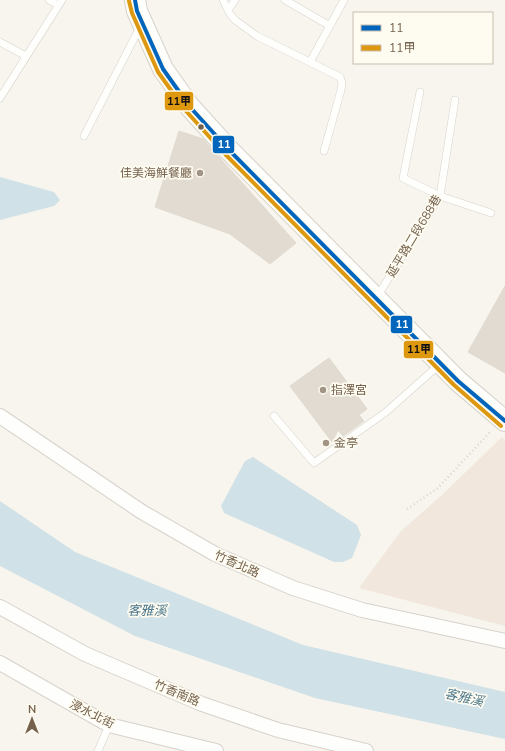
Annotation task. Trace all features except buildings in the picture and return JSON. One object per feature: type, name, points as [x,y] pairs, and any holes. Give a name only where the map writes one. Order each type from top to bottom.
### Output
[{"type":"street","points":[[135,0],[137,11],[163,69],[190,107],[229,150],[458,380],[504,420]]},
{"type":"street","name":"竹香北路","points":[[0,416],[142,512],[215,554],[293,588],[362,610],[505,641]]},
{"type":"street","name":"竹香南路","points":[[0,607],[85,654],[202,704],[278,730],[366,751]]},
{"type":"street","name":"浸水北街","points":[[0,663],[109,725],[216,751]]},
{"type":"lane","points":[[0,98],[60,2],[49,0]]},
{"type":"lane","points":[[222,0],[235,20],[257,36],[340,77],[342,83],[341,90],[324,151]]},
{"type":"lane","points":[[228,10],[235,0]]},
{"type":"lane","points":[[284,0],[330,26]]},
{"type":"lane","points":[[310,62],[344,0]]},
{"type":"lane","points":[[84,136],[142,23]]},
{"type":"lane","points":[[0,42],[26,56]]},
{"type":"lane","points":[[420,92],[403,178],[440,196],[492,214]]},
{"type":"lane","name":"延平路二段688巷","points":[[376,298],[440,196],[455,100]]},
{"type":"lane","points":[[274,416],[314,463],[386,412],[441,363]]},
{"type":"lane","points":[[98,751],[109,725]]},
{"type":"path","points":[[407,509],[438,488],[504,420]]},
{"type":"shaded area","points":[[502,437],[505,440],[505,626],[359,588],[401,531],[442,495]]},
{"type":"water","points":[[0,177],[54,192],[60,200],[54,206],[0,220]]},
{"type":"water","points":[[253,457],[357,525],[361,535],[352,558],[343,562],[334,562],[224,513],[221,506],[245,461]]},
{"type":"water","name":"客雅溪","points":[[0,501],[75,552],[303,645],[505,692],[505,739],[315,698],[135,636],[0,566]]},
{"type":"transit line","name":"11","points":[[135,0],[137,11],[163,69],[190,107],[229,150],[458,381],[505,421]]},
{"type":"transit line","name":"11甲","points":[[129,1],[132,13],[158,72],[186,111],[225,154],[454,385],[501,426]]},
{"type":"place","name":"佳美海鮮餐廳","points":[[200,173]]},
{"type":"place","name":"指澤宮","points":[[323,390]]},
{"type":"place","name":"金亭","points":[[326,443]]}]
